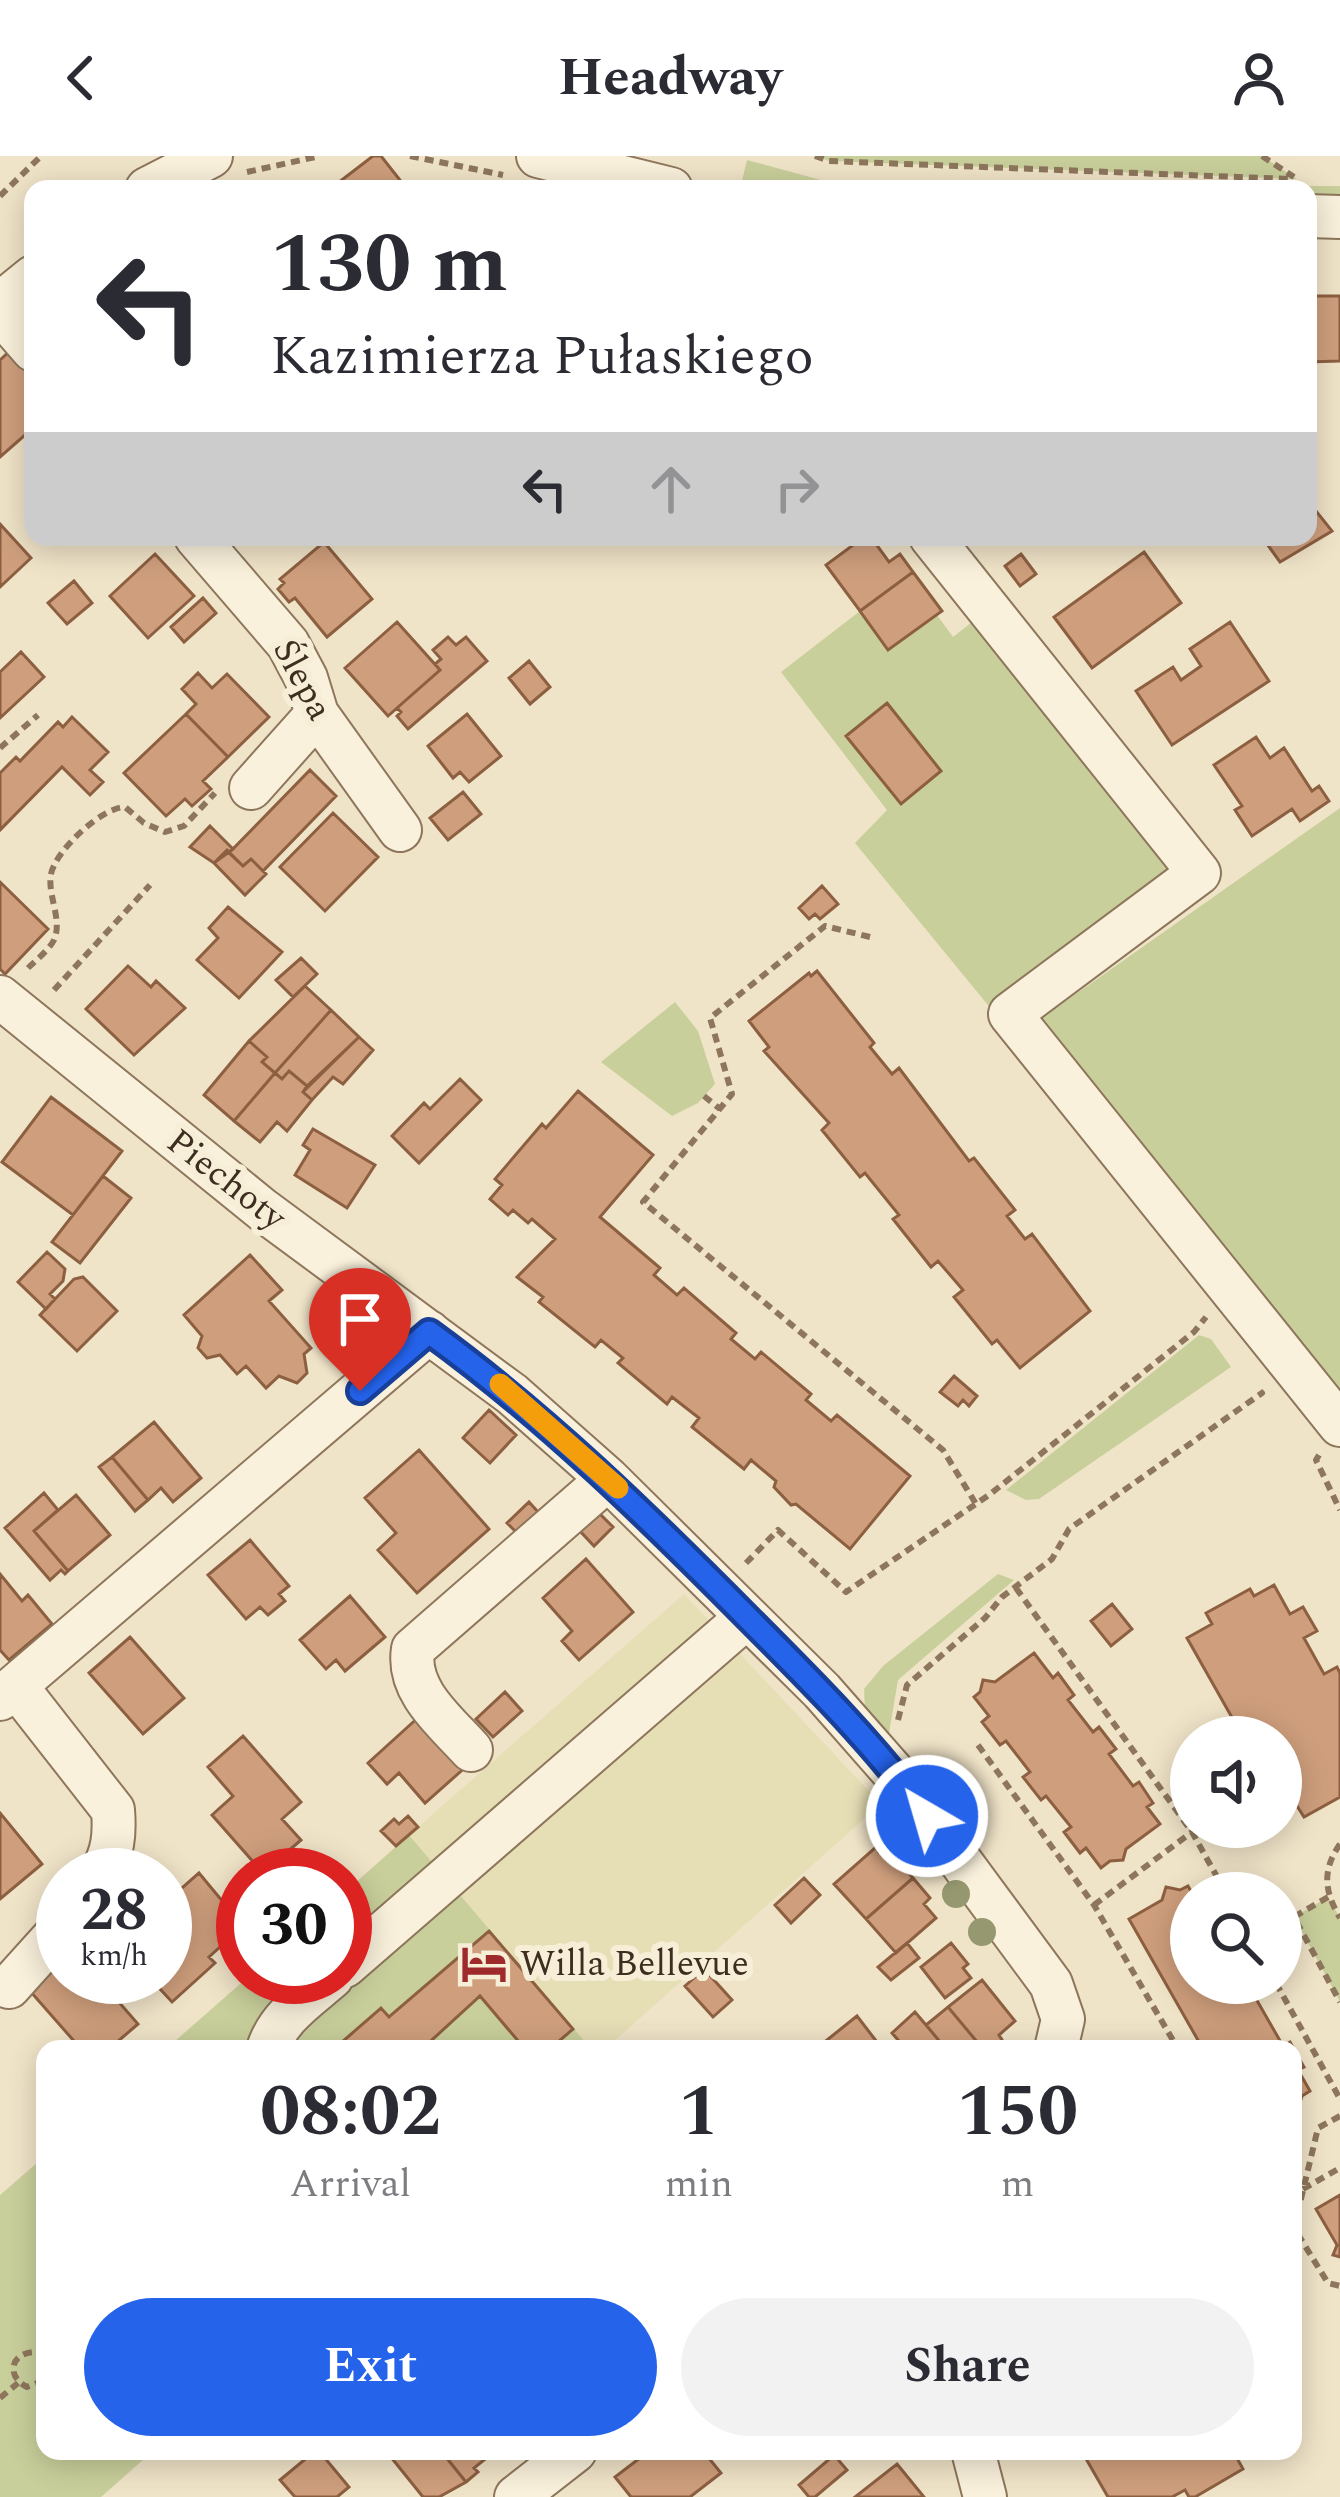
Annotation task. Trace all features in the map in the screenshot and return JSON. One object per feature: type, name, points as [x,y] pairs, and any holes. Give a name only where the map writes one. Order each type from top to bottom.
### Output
[{"type":"street","points":[[176,180],[224,165]]},
{"type":"street","points":[[521,165],[615,180]]},
{"type":"street","points":[[24,285],[0,308],[24,339]]},
{"type":"street","name":"Ślepa","points":[[204,546],[288,644],[317,714],[400,830]]},
{"type":"street","points":[[938,546],[1199,873],[1010,1014],[1340,1425]]},
{"type":"street","points":[[251,788],[317,714]]},
{"type":"street","name":"Piechoty","points":[[9,1004],[196,1158],[512,1394],[739,1598],[886,1765],[1051,1984],[1063,2019],[1058,2040]]},
{"type":"street","points":[[112,1848],[113,1810],[8,1692],[429,1332]]},
{"type":"street","points":[[471,1750],[428,1703],[414,1679],[412,1649],[608,1479]]},
{"type":"street","points":[[372,1941],[739,1598]]},
{"type":"street","points":[[9,1987],[36,1958]]},
{"type":"street","points":[[271,2040],[301,2004]]},
{"type":"street","points":[[516,2497],[563,2460]]},
{"type":"street","points":[[975,2460],[985,2497]]},
{"type":"path","points":[[0,196],[41,156]]},
{"type":"path","points":[[224,165],[320,156]]},
{"type":"path","points":[[410,156],[521,165]]},
{"type":"path","points":[[815,156],[829,161],[1297,179],[1262,156]]},
{"type":"path","points":[[0,748],[38,715]]},
{"type":"path","points":[[9,1004],[54,940],[50,878],[55,861],[101,813],[124,807],[165,832],[184,826],[215,793],[251,788]]},
{"type":"path","points":[[9,1004],[150,885]]},
{"type":"path","points":[[870,937],[825,926],[710,1018],[732,1094],[643,1202],[943,1450],[976,1504]]},
{"type":"path","points":[[704,1096],[720,1109]]},
{"type":"path","points":[[739,1598],[778,1530],[846,1592],[976,1504],[1205,1323],[1211,1289],[1223,1279]]},
{"type":"path","points":[[886,1765],[907,1685],[1052,1559],[1069,1528],[1262,1394],[1248,1376]]},
{"type":"path","points":[[1016,1588],[1170,1802]]},
{"type":"path","points":[[978,1745],[1094,1905],[1173,2040]]},
{"type":"path","points":[[1340,1844],[1327,1863],[1328,1897],[1340,1918]]},
{"type":"path","points":[[1094,1905],[1171,1848]]},
{"type":"path","points":[[1328,1897],[1294,1917],[1340,2002]]},
{"type":"path","points":[[1288,2004],[1339,2095]]},
{"type":"path","points":[[1302,2193],[1318,2128],[1340,2116]]},
{"type":"path","points":[[1303,2189],[1340,2168]]},
{"type":"path","points":[[1302,2241],[1328,2283],[1340,2286]]},
{"type":"path","points":[[18,2383],[13,2372],[18,2356],[36,2353]]},
{"type":"path","points":[[18,2383],[36,2386]]},
{"type":"path","points":[[0,2398],[18,2383]]},
{"type":"shaded area","points":[[684,1594],[881,1804],[615,2040],[583,2040],[409,1835]]},
{"type":"green space","points":[[815,156],[1262,156],[1297,179],[829,161]]},
{"type":"green space","points":[[747,160],[821,180],[742,180]]},
{"type":"green space","points":[[1317,186],[1340,186],[1340,199],[1317,199]]},
{"type":"green space","points":[[860,611],[889,649],[937,615],[953,637],[981,615],[1181,870],[992,1010],[855,843],[887,810],[781,672]],"holes":[[[888,704],[941,771],[901,803]]]},
{"type":"green space","points":[[1340,808],[1340,1399],[1036,1022]]},
{"type":"green space","points":[[675,1002],[698,1031],[715,1084],[698,1103],[672,1116],[601,1062]]},
{"type":"green space","points":[[1199,1335],[1211,1339],[1231,1367],[1039,1499],[1026,1500],[1006,1490]]},
{"type":"green space","points":[[998,1574],[1014,1580],[898,1680],[888,1739],[865,1709],[864,1689],[883,1666]]},
{"type":"green space","points":[[409,1835],[583,2040],[176,2040],[217,2004],[372,2004],[372,1868]]},
{"type":"green space","points":[[1328,1897],[1340,1918],[1340,2002],[1302,1932],[1302,1912]]},
{"type":"green space","points":[[36,2164],[36,2460],[143,2460],[101,2497],[0,2497],[0,2195]]},
{"type":"building","points":[[373,156],[381,156],[400,180],[342,180]]},
{"type":"building","points":[[1317,296],[1340,296],[1340,361],[1317,362]]},
{"type":"building","points":[[10,351],[24,367],[24,436],[0,457],[0,360]]},
{"type":"building","points":[[1317,512],[1332,531],[1317,540]]},
{"type":"building","points":[[0,524],[31,558],[0,587]]},
{"type":"building","points":[[319,546],[327,546],[372,599],[327,637],[295,598],[289,602],[278,589],[284,583],[280,579]]},
{"type":"building","points":[[852,546],[877,546],[889,562],[900,554],[913,572],[860,611],[826,565]]},
{"type":"building","points":[[1268,546],[1307,546],[1280,562]]},
{"type":"building","points":[[1144,552],[1181,603],[1092,668],[1054,617]]},
{"type":"building","points":[[155,554],[194,596],[148,638],[110,596]]},
{"type":"building","points":[[1021,554],[1036,574],[1020,586],[1005,566]]},
{"type":"building","points":[[913,572],[942,611],[888,650],[860,611]]},
{"type":"building","points":[[74,581],[92,603],[67,624],[48,603]]},
{"type":"building","points":[[203,598],[216,613],[184,642],[171,627]]},
{"type":"building","points":[[397,622],[440,670],[388,716],[345,668]]},
{"type":"building","points":[[1230,622],[1269,681],[1172,745],[1136,691],[1173,667],[1181,680],[1201,666],[1190,649]]},
{"type":"building","points":[[448,637],[456,645],[466,637],[487,661],[408,729],[397,716],[401,712],[397,708],[440,670],[435,664],[441,659],[433,650]]},
{"type":"building","points":[[21,652],[44,677],[0,718],[0,672]]},
{"type":"building","points":[[529,661],[550,687],[530,704],[509,678]]},
{"type":"building","points":[[198,673],[212,688],[227,674],[269,717],[228,757],[186,714],[196,704],[182,689]]},
{"type":"building","points":[[887,703],[941,771],[901,804],[846,736]]},
{"type":"building","points":[[186,714],[228,757],[203,781],[211,789],[192,806],[185,799],[166,816],[124,773]]},
{"type":"building","points":[[467,714],[501,756],[469,782],[460,772],[453,778],[428,746]]},
{"type":"building","points":[[72,717],[108,752],[90,770],[103,782],[90,795],[62,767],[0,830],[0,773],[16,757],[20,761],[58,722],[63,727]]},
{"type":"building","points":[[1256,737],[1270,758],[1284,748],[1312,791],[1319,786],[1329,801],[1300,821],[1292,809],[1252,836],[1235,810],[1242,806],[1214,765]]},
{"type":"building","points":[[310,770],[336,796],[263,871],[251,859],[243,866],[229,853]]},
{"type":"building","points":[[463,792],[481,814],[448,840],[430,818]]},
{"type":"building","points":[[333,813],[378,857],[325,911],[280,867]]},
{"type":"building","points":[[210,826],[233,849],[214,863],[190,847]]},
{"type":"building","points":[[227,850],[243,866],[251,859],[266,874],[245,895],[214,863]]},
{"type":"building","points":[[0,882],[48,929],[5,974],[0,969]]},
{"type":"building","points":[[822,886],[838,904],[820,919],[815,914],[809,919],[799,908]]},
{"type":"building","points":[[228,907],[282,952],[239,998],[197,960],[218,938],[209,928]]},
{"type":"building","points":[[301,958],[317,974],[293,997],[276,980]]},
{"type":"building","points":[[128,966],[151,987],[156,981],[185,1008],[134,1055],[86,1009]]},
{"type":"building","points":[[817,971],[874,1043],[870,1047],[892,1074],[899,1068],[969,1161],[974,1158],[1015,1210],[1007,1216],[1025,1239],[1032,1234],[1090,1311],[1020,1368],[997,1340],[992,1344],[954,1297],[963,1290],[938,1261],[931,1267],[893,1219],[899,1215],[822,1130],[829,1123],[764,1051],[769,1047],[749,1021]]},
{"type":"building","points":[[305,986],[331,1010],[275,1073],[262,1062],[267,1057],[249,1041]]},
{"type":"building","points":[[331,1010],[359,1037],[307,1086],[289,1071],[282,1079],[275,1073]]},
{"type":"building","points":[[359,1037],[373,1050],[343,1084],[333,1077],[312,1100],[303,1092]]},
{"type":"building","points":[[249,1041],[267,1057],[262,1062],[275,1073],[234,1121],[204,1095]]},
{"type":"building","points":[[289,1071],[307,1086],[303,1092],[312,1100],[287,1131],[277,1122],[260,1142],[234,1121],[275,1073],[282,1079]]},
{"type":"building","points":[[460,1079],[481,1100],[419,1163],[392,1136],[424,1103],[430,1109]]},
{"type":"building","points":[[578,1091],[653,1155],[600,1217],[660,1268],[654,1275],[677,1295],[684,1288],[736,1333],[731,1339],[755,1359],[761,1352],[811,1394],[806,1400],[831,1421],[837,1415],[910,1476],[850,1549],[796,1504],[791,1505],[774,1487],[776,1481],[751,1460],[744,1469],[692,1427],[699,1418],[672,1397],[667,1404],[618,1363],[623,1358],[601,1340],[595,1347],[539,1302],[543,1297],[517,1277],[555,1239],[532,1219],[528,1223],[513,1210],[508,1215],[490,1199],[502,1185],[495,1179]]},
{"type":"building","points":[[51,1097],[122,1151],[73,1215],[2,1162]]},
{"type":"building","points":[[313,1129],[375,1165],[347,1208],[295,1175],[310,1150],[303,1145]]},
{"type":"building","points":[[103,1176],[131,1198],[80,1263],[52,1242]]},
{"type":"building","points":[[47,1252],[65,1269],[63,1281],[50,1294],[55,1299],[46,1309],[18,1282]]},
{"type":"building","points":[[250,1255],[282,1290],[269,1301],[311,1348],[304,1354],[307,1373],[297,1383],[279,1376],[266,1388],[246,1366],[237,1374],[220,1355],[207,1358],[198,1348],[202,1336],[184,1315]]},
{"type":"building","points":[[83,1277],[117,1311],[77,1351],[40,1315],[74,1279]]},
{"type":"building","points":[[954,1376],[977,1396],[969,1406],[963,1400],[958,1406],[940,1392]]},
{"type":"building","points":[[489,1410],[516,1435],[490,1463],[463,1438]]},
{"type":"building","points":[[154,1422],[201,1478],[173,1502],[161,1488],[148,1500],[112,1457]]},
{"type":"building","points":[[419,1450],[489,1529],[417,1593],[378,1550],[396,1533],[365,1498]]},
{"type":"building","points":[[112,1457],[148,1500],[135,1511],[99,1467]]},
{"type":"building","points":[[44,1493],[58,1510],[34,1531],[68,1571],[61,1570],[50,1580],[5,1528]]},
{"type":"building","points":[[76,1495],[110,1535],[68,1571],[34,1531]]},
{"type":"building","points":[[529,1502],[539,1513],[518,1534],[507,1523]]},
{"type":"building","points":[[598,1512],[613,1527],[594,1546],[579,1530]]},
{"type":"building","points":[[250,1540],[289,1586],[279,1594],[285,1601],[268,1615],[260,1607],[246,1619],[208,1575]]},
{"type":"building","points":[[586,1559],[633,1612],[579,1660],[562,1641],[572,1631],[543,1598]]},
{"type":"building","points":[[0,1574],[22,1601],[28,1595],[52,1624],[9,1660],[0,1650]]},
{"type":"building","points":[[1274,1585],[1290,1614],[1303,1607],[1317,1631],[1304,1638],[1324,1674],[1337,1667],[1340,1673],[1340,1797],[1304,1817],[1302,1716],[1231,1716],[1187,1638],[1212,1624],[1206,1613],[1250,1589],[1254,1596]]},
{"type":"building","points":[[350,1596],[385,1637],[345,1671],[336,1660],[326,1669],[300,1640]]},
{"type":"building","points":[[1112,1604],[1132,1629],[1111,1646],[1091,1621]]},
{"type":"building","points":[[130,1637],[184,1698],[143,1734],[89,1673]]},
{"type":"building","points":[[1034,1653],[1053,1678],[1058,1673],[1074,1695],[1068,1700],[1093,1732],[1099,1727],[1116,1749],[1109,1754],[1133,1786],[1139,1782],[1153,1803],[1147,1807],[1160,1824],[1126,1849],[1123,1860],[1101,1868],[1086,1848],[1080,1853],[1064,1832],[1071,1827],[1023,1777],[1030,1772],[1006,1741],[1000,1745],[982,1722],[989,1716],[974,1697],[983,1680],[995,1682]]},
{"type":"building","points":[[505,1692],[522,1711],[493,1737],[476,1719]]},
{"type":"building","points":[[422,1714],[468,1765],[425,1803],[399,1773],[387,1784],[368,1763]]},
{"type":"building","points":[[243,1736],[301,1802],[282,1819],[301,1840],[292,1848],[241,1848],[212,1815],[233,1796],[208,1767]]},
{"type":"building","points":[[0,1813],[36,1857],[36,1869],[0,1899]]},
{"type":"building","points":[[408,1816],[418,1827],[396,1846],[381,1831],[394,1819],[399,1824]]},
{"type":"building","points":[[885,1846],[913,1878],[866,1919],[834,1884],[876,1847],[879,1852]]},
{"type":"building","points":[[199,1873],[216,1893],[216,1951],[209,1957],[215,1963],[192,1984],[192,1879]]},
{"type":"building","points":[[804,1878],[820,1895],[791,1923],[775,1905]]},
{"type":"building","points":[[913,1878],[930,1898],[924,1904],[936,1918],[896,1953],[866,1919]]},
{"type":"building","points":[[1166,1887],[1170,1888],[1170,1991],[1129,1919],[1162,1900]]},
{"type":"building","name":"Willa Bellevue","points":[[489,1931],[573,2029],[560,2040],[517,2040],[480,1996],[432,2040],[344,2040],[381,2008],[389,2017]]},
{"type":"building","points":[[907,1943],[919,1958],[891,1980],[878,1967]]},
{"type":"building","points":[[951,1943],[968,1964],[963,1968],[971,1978],[945,1998],[921,1967]]},
{"type":"building","points":[[704,1969],[732,2000],[713,2017],[685,1986]]},
{"type":"building","points":[[982,1980],[1015,2021],[999,2035],[1002,2040],[976,2040],[948,2007]]},
{"type":"building","points":[[41,2004],[121,2004],[138,2024],[119,2040],[73,2040]]},
{"type":"building","points":[[1177,2004],[1259,2004],[1280,2040],[1198,2040]]},
{"type":"building","points":[[948,2007],[976,2040],[938,2040],[926,2025]]},
{"type":"building","points":[[915,2012],[938,2040],[898,2040],[892,2033]]},
{"type":"building","points":[[857,2016],[875,2040],[827,2040]]},
{"type":"building","points":[[1340,2195],[1340,2257],[1333,2255],[1337,2245],[1316,2209]]},
{"type":"building","points":[[304,2460],[326,2460],[349,2487],[337,2497],[295,2497],[280,2480]]},
{"type":"building","points":[[393,2460],[448,2460],[466,2482],[439,2497],[423,2497]]},
{"type":"building","points":[[448,2460],[484,2460],[474,2468],[478,2472],[466,2482]]},
{"type":"building","points":[[637,2460],[710,2460],[721,2473],[690,2497],[631,2497],[615,2477]]},
{"type":"building","points":[[828,2460],[838,2460],[847,2470],[815,2497],[799,2485]]},
{"type":"building","points":[[1087,2460],[1238,2460],[1243,2469],[1195,2497],[1185,2490],[1172,2497],[1108,2497]]},
{"type":"building","points":[[897,2464],[924,2497],[855,2497]]},
{"type":"slow traffic","points":[[500,1384],[618,1488]]},
{"type":"place","name":"Willa Bellevue","points":[[484,1964]]},
{"type":"route","points":[[360,1391],[429,1332],[476,1366],[562,1436],[706,1574],[822,1691],[927,1816]]}]
